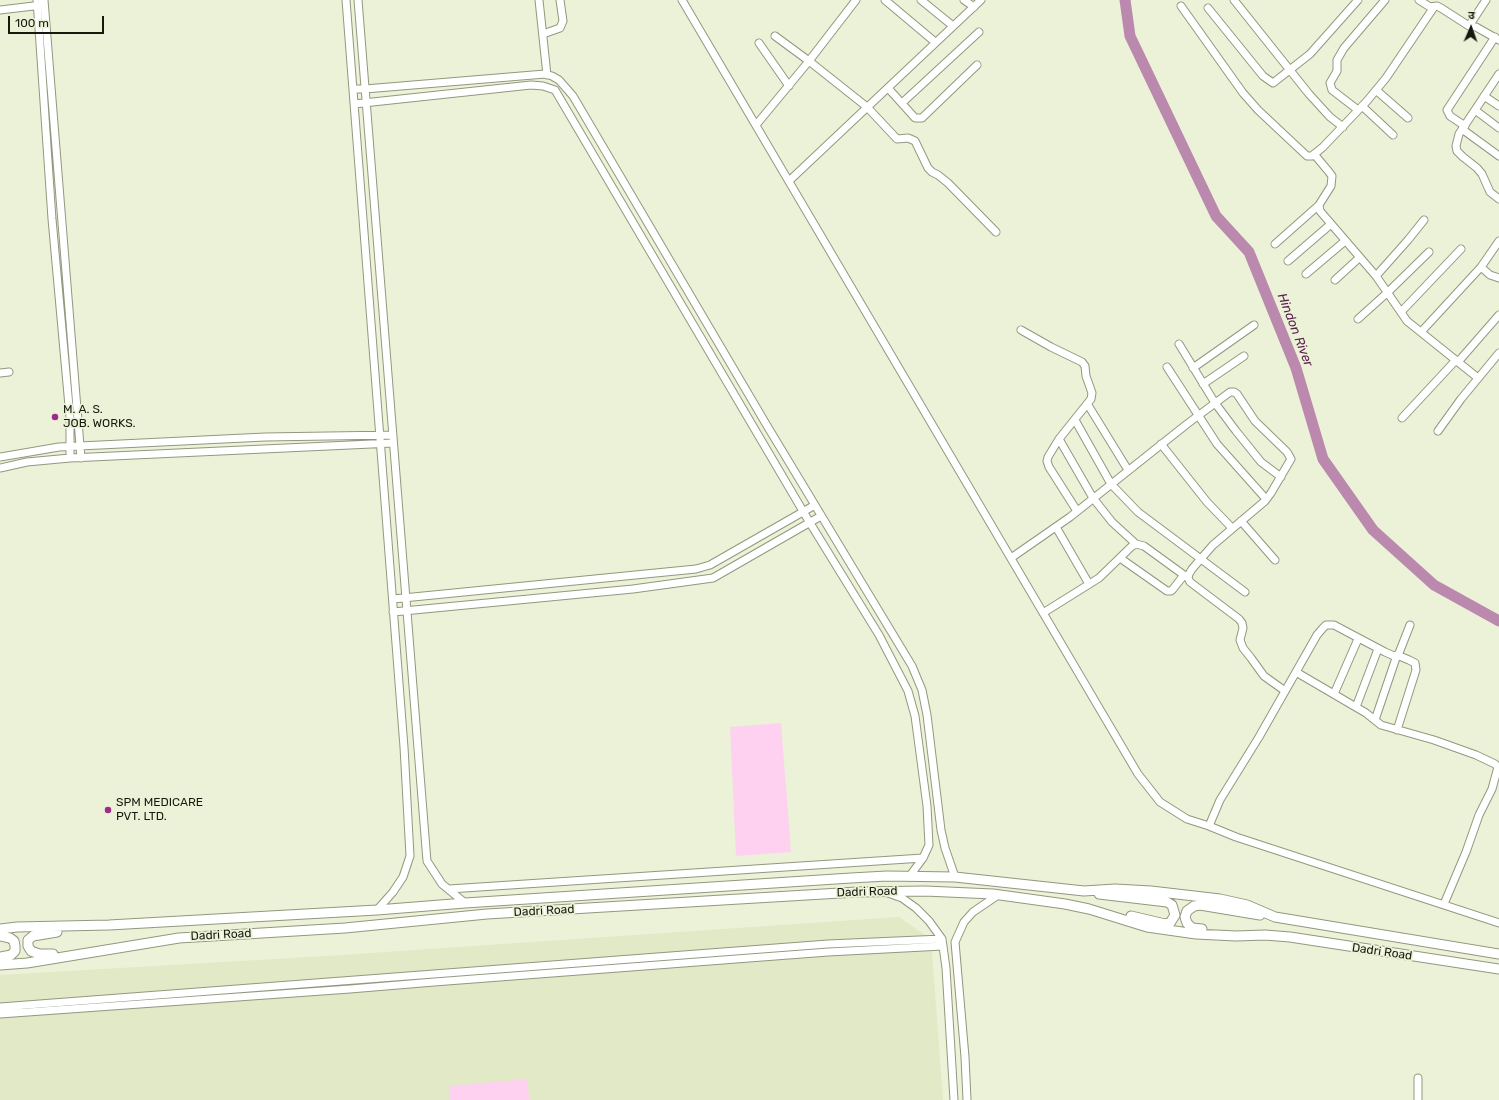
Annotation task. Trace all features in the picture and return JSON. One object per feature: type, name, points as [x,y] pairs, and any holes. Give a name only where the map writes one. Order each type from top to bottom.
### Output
[{"type":"main road","name":"Dadri Road","points":[[0,929],[108,925],[377,910],[851,878],[909,877],[955,877],[1084,891],[1118,897],[1167,902],[1172,905],[1175,915],[1170,923],[1165,924],[1123,914],[998,895],[925,891],[882,891],[487,914],[345,928],[179,938],[27,963],[0,965]]},
{"type":"main road","name":"Dadri Road","points":[[1084,891],[1115,889],[1144,890],[1220,899],[1248,906],[1275,917]]},
{"type":"main road","name":"Dadri Road","points":[[1499,954],[1200,905],[1194,906],[1187,911],[1185,916],[1187,923],[1192,928],[1232,930],[1265,934],[1499,969]]},
{"type":"main road","name":"Dadri Road","points":[[1089,909],[1147,927],[1196,934],[1236,936],[1265,934]]},
{"type":"main road","points":[[89,953],[72,952],[39,954],[31,951],[28,946],[28,940],[33,936],[41,934],[108,925]]},
{"type":"main road","points":[[0,936],[10,938],[14,941],[15,946],[15,951],[11,955],[0,957]]},
{"type":"street","points":[[346,0],[404,748],[410,856],[402,877],[393,892],[377,910]]},
{"type":"street","points":[[358,0],[427,861],[442,884],[465,903]]},
{"type":"street","points":[[539,0],[550,75],[549,87]]},
{"type":"street","points":[[543,34],[560,28],[563,21],[560,0]]},
{"type":"street","points":[[682,0],[1138,774],[1160,802],[1187,819],[1210,826],[1236,837],[1499,923]]},
{"type":"street","points":[[756,125],[789,86],[856,0]]},
{"type":"street","points":[[885,0],[935,42]]},
{"type":"street","points":[[921,0],[953,26]]},
{"type":"street","points":[[964,0],[974,7]]},
{"type":"street","points":[[789,181],[981,0]]},
{"type":"street","points":[[1234,0],[1290,71],[1330,117],[1343,127]]},
{"type":"street","points":[[1208,8],[1263,76],[1273,83],[1310,54],[1358,0]]},
{"type":"street","points":[[1385,0],[1342,52],[1337,60],[1337,71],[1330,82],[1332,90],[1360,108],[1393,135]]},
{"type":"street","points":[[1419,0],[1425,4],[1434,7],[1437,6],[1469,26],[1476,27],[1497,39],[1447,110],[1450,116],[1499,156]]},
{"type":"street","points":[[1469,26],[1486,0]]},
{"type":"street","points":[[0,10],[41,3]]},
{"type":"street","points":[[41,3],[52,219],[70,417],[70,458]]},
{"type":"street","points":[[41,3],[81,458]]},
{"type":"street","points":[[1180,6],[1227,72],[1258,110],[1307,156],[1314,154],[1323,147],[1376,90],[1386,78],[1434,7]]},
{"type":"street","points":[[902,103],[979,32]]},
{"type":"street","points":[[775,36],[867,107],[897,139],[908,138],[915,141],[928,168],[948,183],[996,232]]},
{"type":"street","points":[[759,43],[789,86]]},
{"type":"street","points":[[888,88],[915,118],[922,118],[977,65]]},
{"type":"street","points":[[1499,74],[1456,140],[1457,150],[1477,168],[1482,174],[1490,192],[1499,199]]},
{"type":"street","points":[[353,89],[530,75],[550,75],[565,86],[573,96],[814,505],[912,666],[922,690],[927,715],[941,830],[945,848],[955,877]]},
{"type":"street","points":[[354,104],[531,85],[549,87],[555,90],[810,523],[879,635],[908,691],[915,716],[927,806],[928,845],[923,858],[909,877]]},
{"type":"street","points":[[1376,90],[1408,118]]},
{"type":"street","points":[[1484,96],[1499,106]]},
{"type":"street","points":[[1475,110],[1499,128]]},
{"type":"street","points":[[1275,244],[1319,205],[1331,186],[1332,176],[1314,154]]},
{"type":"street","points":[[1319,205],[1320,211],[1376,276],[1407,320],[1478,378]]},
{"type":"street","points":[[1376,276],[1424,220]]},
{"type":"street","points":[[1288,261],[1331,224]]},
{"type":"street","points":[[1306,274],[1345,241]]},
{"type":"street","points":[[1421,332],[1481,267],[1499,241]]},
{"type":"street","points":[[1401,312],[1461,249]]},
{"type":"street","points":[[1358,319],[1429,252]]},
{"type":"street","points":[[1335,280],[1359,258]]},
{"type":"street","points":[[1481,267],[1490,274],[1499,278]]},
{"type":"street","points":[[1402,418],[1499,315]]},
{"type":"street","points":[[1193,368],[1254,325]]},
{"type":"street","points":[[1021,330],[1082,362],[1085,366],[1086,376],[1092,393],[1091,399],[1059,439],[1047,461],[1049,467],[1077,511]]},
{"type":"street","points":[[1179,344],[1215,403],[1261,462],[1281,477]]},
{"type":"street","points":[[1438,431],[1499,353]]},
{"type":"street","points":[[1203,384],[1244,356]]},
{"type":"street","points":[[1167,367],[1217,444],[1266,499]]},
{"type":"street","points":[[0,373],[9,372]]},
{"type":"street","points":[[1011,558],[1056,527],[1161,444],[1230,392],[1237,394],[1255,420],[1290,454],[1291,459],[1266,499],[1212,545],[1189,574],[1171,591],[1167,591],[1120,558]]},
{"type":"street","points":[[1088,404],[1128,470]]},
{"type":"street","points":[[1075,420],[1111,484],[1138,512],[1244,592]]},
{"type":"street","points":[[0,457],[11,454],[70,447],[265,437],[392,435]]},
{"type":"street","points":[[1059,439],[1093,498],[1112,522],[1136,544],[1144,546],[1186,577],[1190,582],[1242,623],[1243,628],[1240,640],[1243,648],[1264,676],[1285,691]]},
{"type":"street","points":[[0,468],[27,462],[70,458],[393,443]]},
{"type":"street","points":[[1161,444],[1208,502],[1232,528]]},
{"type":"street","points":[[392,599],[696,569],[710,565],[814,505]]},
{"type":"street","points":[[393,612],[633,589],[713,578],[821,516]]},
{"type":"street","points":[[1241,521],[1275,560]]},
{"type":"street","points":[[1056,527],[1089,584]]},
{"type":"street","points":[[1043,613],[1109,570],[1132,546],[1136,544]]},
{"type":"street","points":[[1210,826],[1220,800],[1259,737],[1317,635],[1326,625],[1334,625],[1378,649],[1409,660],[1416,666],[1397,730]]},
{"type":"street","points":[[1375,720],[1397,655],[1410,625]]},
{"type":"street","points":[[1334,694],[1358,639]]},
{"type":"street","points":[[1356,707],[1378,649]]},
{"type":"street","points":[[1296,672],[1356,707],[1381,725],[1434,740],[1476,755],[1498,767],[1492,789],[1479,815],[1466,852],[1444,904]]},
{"type":"street","points":[[404,748],[418,747]]},
{"type":"street","points":[[449,889],[923,858]]},
{"type":"street","points":[[882,891],[902,898],[916,908],[928,921],[942,942],[947,985],[954,1100]]},
{"type":"street","points":[[967,1100],[965,1057],[955,942],[964,922],[973,912],[998,895]]},
{"type":"street","points":[[0,1007],[828,944],[942,942]]},
{"type":"street","points":[[0,1014],[350,989],[942,942]]},
{"type":"street","points":[[947,985],[958,984]]},
{"type":"street","points":[[1418,1078],[1418,1100]]},
{"type":"shaded area","points":[[781,723],[791,852],[736,856],[730,727]]},
{"type":"shaded area","points":[[899,917],[931,939],[943,1100],[0,1100],[0,975],[327,956]]},
{"type":"shaded area","points":[[528,1079],[529,1100],[450,1100],[449,1086]]},
{"type":"waterway","name":"Hindon River","points":[[1125,0],[1130,36],[1216,216],[1249,252],[1296,368],[1323,459],[1373,530],[1434,585],[1499,621]]},
{"type":"place","name":"M. A. S. JOB. WORKS.","points":[[55,417]]},
{"type":"place","name":"SPM MEDICARE PVT. LTD.","points":[[108,810]]}]
